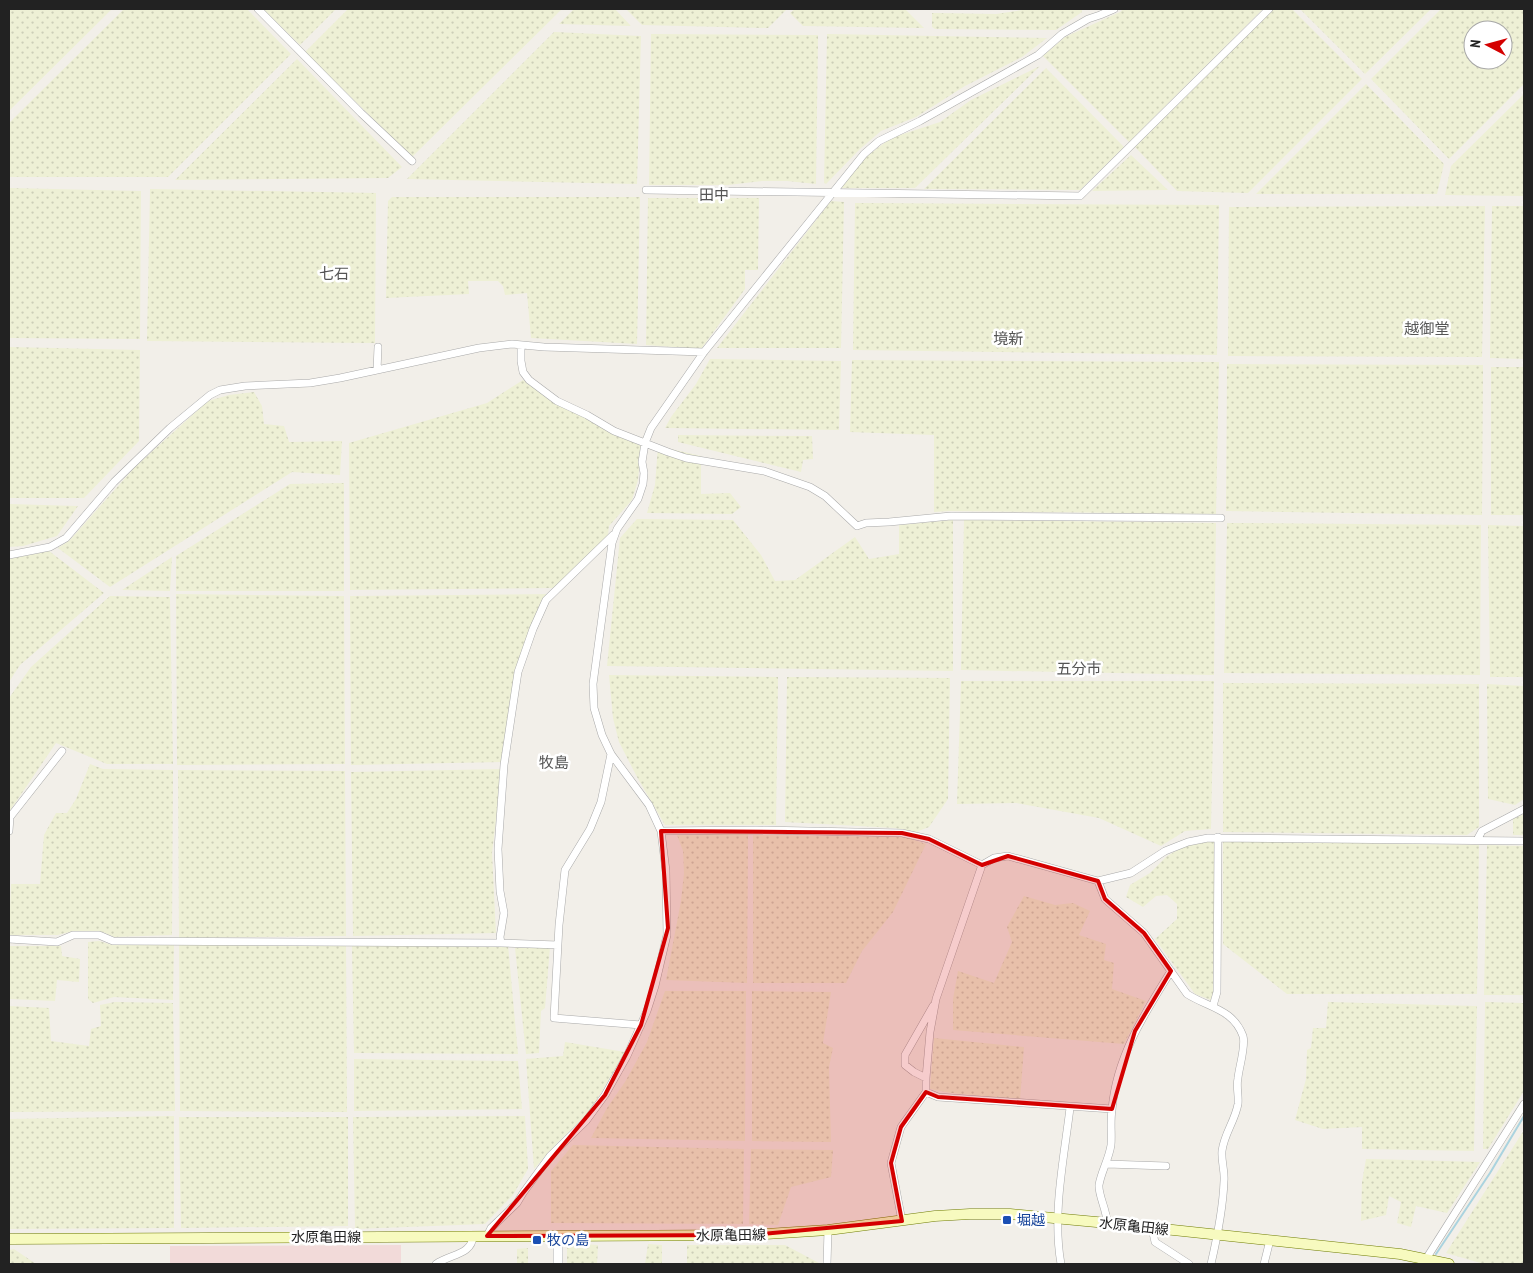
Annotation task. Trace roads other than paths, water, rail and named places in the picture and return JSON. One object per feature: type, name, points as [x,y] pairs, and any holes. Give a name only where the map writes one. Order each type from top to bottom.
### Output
[{"type":"main road","name":"水原亀田線","points":[[9,1239],[751,1235],[828,1230],[970,1214],[1010,1214],[1400,1254],[1424,1262],[1449,1264]]},
{"type":"street","points":[[258,9],[360,113],[412,161]]},
{"type":"street","points":[[500,942],[504,913],[500,891],[498,849],[504,765],[518,672],[546,600],[615,533],[638,499],[643,484],[642,462],[650,428],[704,352],[864,154],[879,141],[979,90],[1038,55],[1062,34],[1088,18],[1114,9]]},
{"type":"street","points":[[646,190],[1080,196],[1269,9]]},
{"type":"street","points":[[9,555],[50,547],[66,538],[114,482],[170,428],[210,395],[220,390],[246,386],[310,383],[479,348],[512,344],[704,352]]},
{"type":"street","points":[[521,345],[520,361],[522,372],[528,380],[557,402],[587,415],[614,431],[686,458],[764,471],[810,487],[825,496],[857,526],[866,523],[951,516],[1221,518]]},
{"type":"street","points":[[377,370],[378,347]]},
{"type":"street","points":[[487,1236],[491,1228],[517,1203],[550,1156],[586,1121],[605,1094],[641,1025],[655,986],[667,935],[666,870],[661,831],[648,805],[611,754],[602,736],[594,708],[593,684],[612,543],[615,533]]},
{"type":"street","points":[[9,830],[10,818],[62,751]]},
{"type":"street","points":[[611,754],[602,802],[590,829],[565,870],[554,1018],[641,1025]]},
{"type":"street","points":[[1477,840],[1482,831],[1524,809]]},
{"type":"street","points":[[661,831],[756,830],[902,834],[929,839],[982,865]]},
{"type":"street","points":[[1213,1006],[1217,992],[1218,837]]},
{"type":"street","points":[[902,1221],[891,1163],[901,1127],[926,1092],[930,1032],[936,999],[982,865],[994,858],[1008,856],[1098,881],[1131,873],[1165,851],[1188,842],[1218,837],[1524,841]]},
{"type":"street","points":[[1098,881],[1105,899],[1144,933],[1187,994],[1197,1001],[1213,1006],[1227,1014],[1235,1022],[1244,1038],[1236,1087],[1238,1102],[1234,1118],[1224,1138],[1222,1154],[1224,1179],[1211,1264]]},
{"type":"street","points":[[9,939],[57,942],[73,934],[100,935],[113,941],[500,942],[558,945]]},
{"type":"street","points":[[1107,1223],[1107,1214],[1099,1186],[1111,1145],[1112,1110],[1127,1050],[1134,1032],[1171,971]]},
{"type":"street","points":[[926,1078],[905,1065],[904,1060],[936,999]]},
{"type":"street","points":[[926,1092],[938,1097],[1112,1110]]},
{"type":"street","points":[[1424,1262],[1524,1104]]},
{"type":"street","points":[[1060,1264],[1058,1218],[1070,1108]]},
{"type":"street","points":[[1107,1164],[1166,1166]]},
{"type":"street","points":[[1154,1228],[1155,1242],[1189,1264]]},
{"type":"street","points":[[827,1264],[828,1230]]},
{"type":"street","points":[[436,1264],[469,1249],[473,1236]]},
{"type":"street","points":[[558,1237],[558,1264]]},
{"type":"street","points":[[1264,1264],[1270,1240]]},
{"type":"waterway","points":[[1436,1254],[1490,1173],[1524,1116]]},
{"type":"place","name":"堀越","points":[[1007,1220]]},
{"type":"place","name":"牧の島","points":[[537,1240]]},
{"type":"district","name":"田中","points":[[714,194]]},
{"type":"district","name":"七石","points":[[334,273]]},
{"type":"district","name":"越御堂","points":[[1427,328]]},
{"type":"district","name":"境新","points":[[1008,338]]},
{"type":"district","name":"五分市","points":[[1079,668]]},
{"type":"district","name":"牧島","points":[[554,762]]}]
